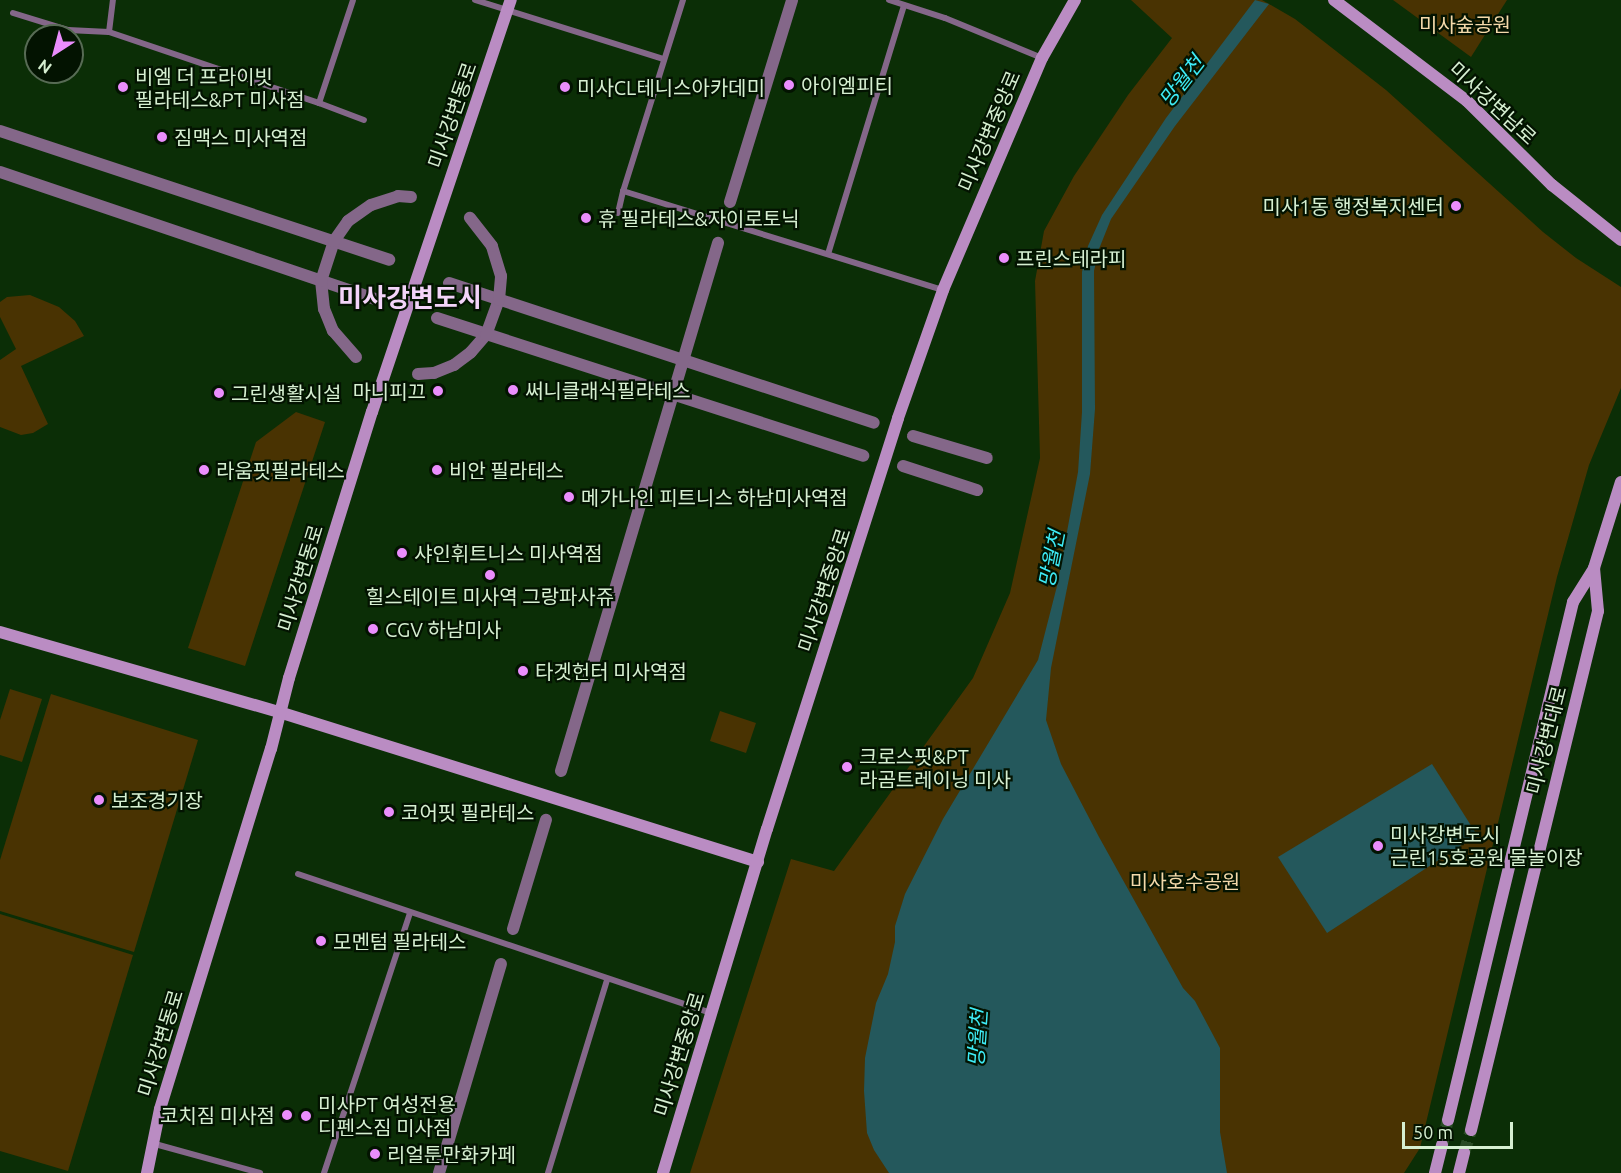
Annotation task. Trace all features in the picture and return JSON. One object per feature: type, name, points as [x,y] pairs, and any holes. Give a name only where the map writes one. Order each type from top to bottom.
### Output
[{"type":"main road","name":"미사강변중앙로","points":[[663,1173],[898,418],[943,290],[1042,58],[1075,0]]},
{"type":"main road","name":"미사강변남로","points":[[1334,0],[1467,100],[1552,185],[1621,240]]},
{"type":"main road","name":"미사강변동로","points":[[147,1173],[155,1144],[160,1109],[372,412],[510,5]]},
{"type":"main road","name":"미사강변대로","points":[[1449,1120],[1573,602],[1594,568],[1621,482]]},
{"type":"main road","name":"미사강변대로","points":[[1471,1130],[1598,611],[1594,568]]},
{"type":"main road","points":[[0,632],[279,712],[758,862]]},
{"type":"main road","points":[[1435,1173],[1442,1145]]},
{"type":"main road","points":[[1459,1173],[1464,1153]]},
{"type":"street","points":[[730,202],[792,0]]},
{"type":"street","points":[[0,131],[389,260]]},
{"type":"street","points":[[0,172],[375,299]]},
{"type":"street","points":[[356,357],[333,331],[324,309],[321,281],[334,241],[348,221],[371,205],[398,196],[411,197]]},
{"type":"street","points":[[418,374],[434,373],[454,366],[486,335],[499,300],[501,276],[492,246],[470,218]]},
{"type":"street","points":[[561,771],[718,243]]},
{"type":"street","points":[[449,283],[874,423]]},
{"type":"street","points":[[437,318],[863,456]]},
{"type":"street","points":[[913,436],[987,458]]},
{"type":"street","points":[[903,466],[977,490]]},
{"type":"street","points":[[513,929],[546,820]]},
{"type":"street","points":[[438,1173],[501,964]]},
{"type":"lane","points":[[109,32],[113,0]]},
{"type":"lane","points":[[319,103],[353,0]]},
{"type":"lane","points":[[475,0],[510,5],[663,59]]},
{"type":"lane","points":[[618,213],[663,59],[683,0]]},
{"type":"lane","points":[[889,0],[945,18],[1042,58]]},
{"type":"lane","points":[[828,254],[904,5]]},
{"type":"lane","points":[[13,14],[68,30],[109,32],[364,120]]},
{"type":"lane","points":[[623,191],[943,290]]},
{"type":"lane","points":[[298,874],[607,980],[712,1013]]},
{"type":"lane","points":[[324,1173],[410,913]]},
{"type":"lane","points":[[548,1173],[607,980]]},
{"type":"lane","points":[[155,1144],[260,1173]]},
{"type":"green space","name":"미사호수공원","points":[[1131,0],[1262,0],[1295,19],[1386,90],[1543,232],[1576,258],[1621,287],[1621,388],[1589,465],[1557,577],[1420,1148],[1404,1173],[690,1173],[791,859],[834,871],[973,678],[1010,593],[1040,458],[1035,281],[1044,231],[1074,176],[1128,95],[1172,38]]},
{"type":"green space","name":"미사숲공원","points":[[1393,0],[1507,0],[1471,57]]},
{"type":"green space","points":[[30,295],[59,307],[75,321],[84,336],[21,366],[48,424],[33,433],[21,435],[0,427],[0,360],[16,349],[0,317],[0,302],[7,297]]},
{"type":"green space","points":[[296,412],[325,422],[245,666],[188,648],[256,442]]},
{"type":"green space","points":[[10,689],[42,699],[22,762],[0,755],[0,720]]},
{"type":"green space","name":"보조경기장","points":[[51,694],[198,740],[134,952],[0,911],[0,860]]},
{"type":"green space","points":[[720,711],[756,723],[746,753],[710,741]]},
{"type":"green space","points":[[0,914],[133,955],[68,1171],[0,1151]]},
{"type":"water","name":"망월천","points":[[1255,0],[1269,4],[1175,126],[1111,219],[1099,249],[1094,271],[1095,409],[1090,474],[1051,668],[1046,720],[1061,764],[1099,837],[1183,988],[1195,1001],[1220,1048],[1220,1132],[1227,1173],[889,1173],[874,1150],[867,1133],[864,1091],[865,1058],[876,1003],[888,974],[895,942],[895,926],[905,894],[943,819],[1038,660],[1057,586],[1078,472],[1082,412],[1082,272],[1088,246],[1102,215],[1166,118]]},
{"type":"water","name":"미사강변도시 근린15호공원 물놀이장","points":[[1432,764],[1477,835],[1327,933],[1278,857]]},
{"type":"tunnel","points":[[1442,1145],[1448,1120]]},
{"type":"tunnel","points":[[1464,1153],[1471,1130]]},
{"type":"place","name":"아이엠피티","points":[[789,85]]},
{"type":"place","name":"비엠 더 프라이빗 필라테스&PT 미사점","points":[[123,87]]},
{"type":"place","name":"미사CL테니스아카데미","points":[[565,87]]},
{"type":"place","name":"짐맥스 미사역점","points":[[162,137]]},
{"type":"place","name":"미사1동 행정복지센터","points":[[1456,206]]},
{"type":"place","name":"휴 필라테스&자이로토닉","points":[[586,218]]},
{"type":"place","name":"프린스테라피","points":[[1004,258]]},
{"type":"place","name":"써니클래식필라테스","points":[[513,390]]},
{"type":"place","name":"마니피끄","points":[[438,391]]},
{"type":"place","name":"그린생활시설","points":[[219,393]]},
{"type":"place","name":"라움핏필라테스","points":[[204,470]]},
{"type":"place","name":"비안 필라테스","points":[[437,470]]},
{"type":"place","name":"메가나인 피트니스 하남미사역점","points":[[569,497]]},
{"type":"place","name":"샤인휘트니스 미사역점","points":[[402,553]]},
{"type":"place","name":"힐스테이트 미사역 그랑파사쥬","points":[[490,575]]},
{"type":"place","name":"CGV 하남미사","points":[[373,629]]},
{"type":"place","name":"타겟헌터 미사역점","points":[[523,671]]},
{"type":"place","name":"크로스핏&PT 라곰트레이닝 미사","points":[[847,767]]},
{"type":"place","name":"보조경기장","points":[[99,800]]},
{"type":"place","name":"코어핏 필라테스","points":[[389,812]]},
{"type":"place","name":"미사강변도시 근린15호공원 물놀이장","points":[[1378,846]]},
{"type":"place","name":"모멘텀 필라테스","points":[[321,941]]},
{"type":"place","name":"코치짐 미사점","points":[[287,1115]]},
{"type":"place","name":"미사PT 여성전용 디펜스짐 미사점","points":[[306,1116]]},
{"type":"place","name":"리얼툰만화카페","points":[[375,1154]]},
{"type":"district","name":"미사강변도시","points":[[410,298]]}]
